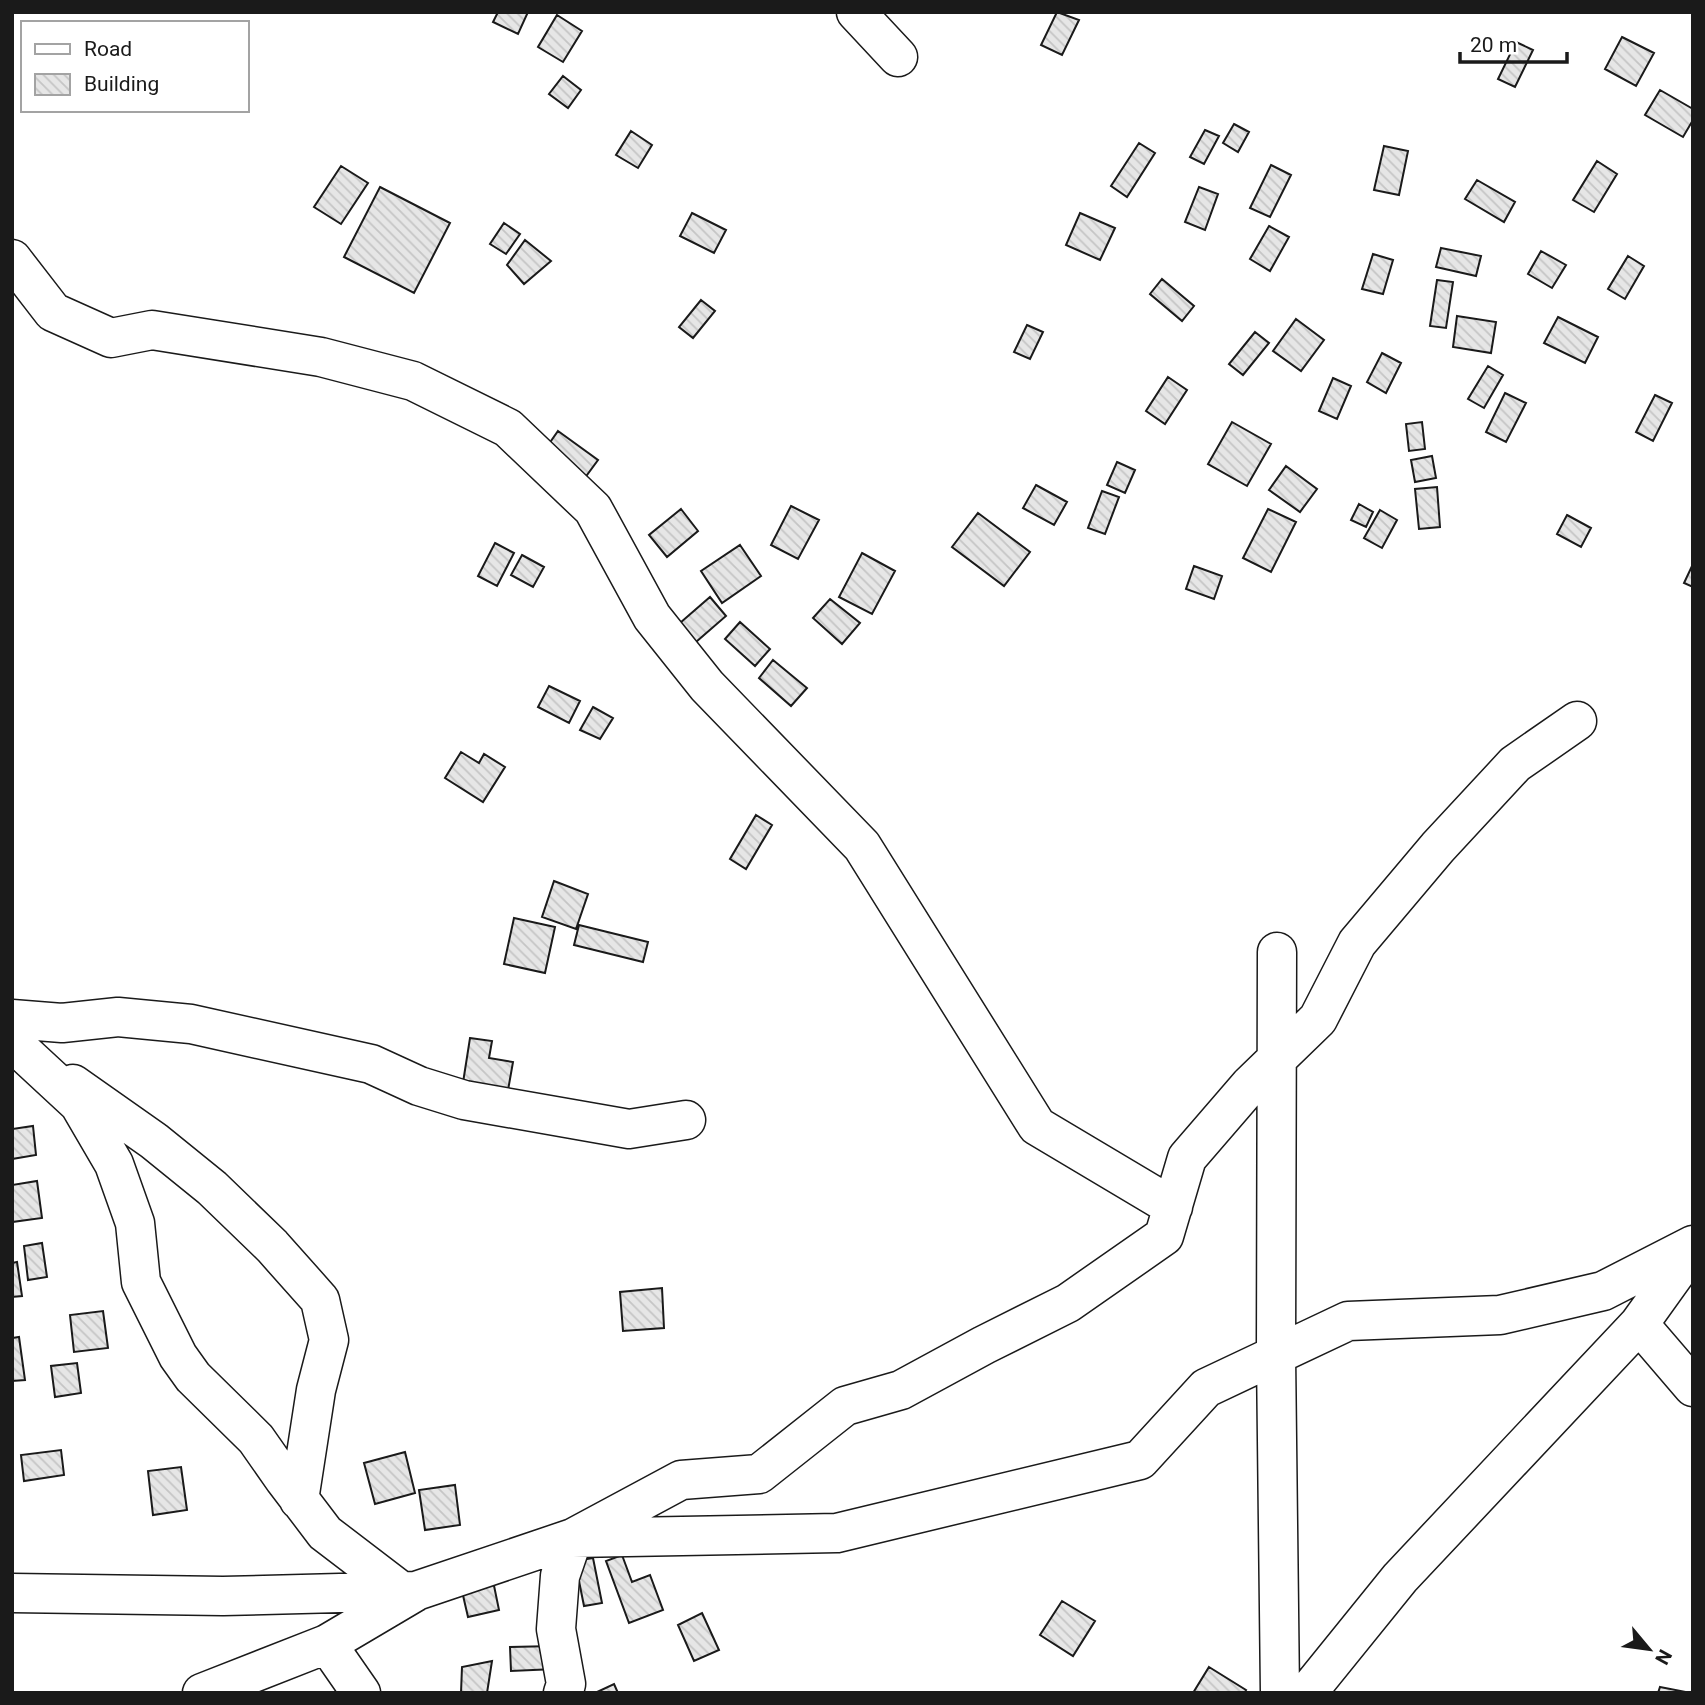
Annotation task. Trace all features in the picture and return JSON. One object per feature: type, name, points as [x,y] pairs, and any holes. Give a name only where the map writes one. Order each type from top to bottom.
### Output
[{"type":"street","points":[[856,12],[898,57]]},
{"type":"street","points":[[12,259],[53,312],[111,338],[152,330],[321,357],[413,381],[508,428],[593,509],[652,617],[707,686],[862,846],[1037,1126],[1172,1207]]},
{"type":"street","points":[[202,1693],[255,1681],[327,1644],[409,1591],[573,1538],[681,1480],[759,1474],[845,1406],[901,1390],[1068,1303],[1164,1236],[1187,1158],[1250,1085],[1318,1019],[1357,943],[1438,847],[1515,764],[1577,721]]},
{"type":"street","points":[[1277,952],[1276,1355],[1280,1693]]},
{"type":"street","points":[[12,1019],[62,1023],[118,1017],[191,1024],[371,1064],[419,1086],[464,1100],[629,1129],[686,1120]]},
{"type":"street","points":[[22,1050],[154,1141],[212,1188],[272,1246],[320,1300],[330,1340],[316,1390],[299,1500]]},
{"type":"street","points":[[22,1050],[79,1104],[114,1164],[135,1223],[141,1282],[177,1356],[193,1377],[256,1439],[325,1533],[409,1591]]},
{"type":"street","points":[[573,1538],[837,1533],[1140,1460],[1206,1388],[1348,1321],[1500,1315],[1603,1291],[1693,1247]]},
{"type":"street","points":[[1307,1693],[1400,1578],[1639,1324],[1693,1247]]},
{"type":"street","points":[[1639,1324],[1693,1387]]},
{"type":"street","points":[[563,1693],[566,1684],[556,1629],[560,1576],[573,1538]]},
{"type":"street","points":[[12,1593],[223,1596],[409,1591]]},
{"type":"street","points":[[327,1644],[361,1693]]},
{"type":"building","points":[[498,12],[528,12],[518,34],[493,22]]},
{"type":"building","points":[[1057,12],[1079,20],[1062,55],[1041,45]]},
{"type":"building","points":[[557,15],[582,31],[563,62],[538,47]]},
{"type":"building","points":[[1622,37],[1654,53],[1636,86],[1605,69]]},
{"type":"building","points":[[1516,42],[1533,50],[1515,87],[1498,79]]},
{"type":"building","points":[[563,76],[581,90],[568,108],[549,94]]},
{"type":"building","points":[[1660,90],[1693,109],[1693,120],[1683,137],[1645,115]]},
{"type":"building","points":[[1234,124],[1249,132],[1238,152],[1223,143]]},
{"type":"building","points":[[1205,130],[1219,136],[1204,164],[1190,157]]},
{"type":"building","points":[[631,131],[652,145],[638,168],[616,155]]},
{"type":"building","points":[[1139,143],[1155,153],[1127,197],[1111,186]]},
{"type":"building","points":[[1384,146],[1408,151],[1399,195],[1374,190]]},
{"type":"building","points":[[1597,161],[1617,174],[1594,212],[1573,200]]},
{"type":"building","points":[[1271,165],[1291,175],[1270,217],[1250,208]]},
{"type":"building","points":[[341,166],[368,183],[341,224],[314,207]]},
{"type":"building","points":[[1477,180],[1515,202],[1504,222],[1465,199]]},
{"type":"building","points":[[380,187],[450,223],[414,293],[344,257]]},
{"type":"building","points":[[1199,187],[1218,194],[1205,230],[1185,222]]},
{"type":"building","points":[[692,213],[726,230],[714,253],[680,236]]},
{"type":"building","points":[[1080,213],[1115,228],[1100,260],[1066,245]]},
{"type":"building","points":[[504,223],[520,234],[506,254],[490,244]]},
{"type":"building","points":[[1269,226],[1289,237],[1270,271],[1250,259]]},
{"type":"building","points":[[525,240],[551,261],[524,284],[507,265]]},
{"type":"building","points":[[1441,248],[1481,256],[1476,276],[1436,267]]},
{"type":"building","points":[[1541,251],[1566,265],[1552,288],[1528,274]]},
{"type":"building","points":[[1373,254],[1393,260],[1383,294],[1362,289]]},
{"type":"building","points":[[1628,256],[1644,266],[1625,299],[1608,289]]},
{"type":"building","points":[[1162,279],[1194,306],[1182,321],[1150,294]]},
{"type":"building","points":[[1437,280],[1453,282],[1446,328],[1430,326]]},
{"type":"building","points":[[701,300],[715,311],[693,338],[679,327]]},
{"type":"building","points":[[1457,316],[1496,322],[1491,353],[1453,347]]},
{"type":"building","points":[[1558,317],[1598,337],[1585,363],[1544,343]]},
{"type":"building","points":[[1296,319],[1324,340],[1301,371],[1273,351]]},
{"type":"building","points":[[1027,325],[1043,332],[1030,359],[1014,352]]},
{"type":"building","points":[[1255,332],[1269,343],[1243,375],[1229,364]]},
{"type":"building","points":[[1382,353],[1401,363],[1386,393],[1367,382]]},
{"type":"building","points":[[1488,366],[1503,375],[1484,408],[1468,399]]},
{"type":"building","points":[[1168,377],[1187,390],[1165,424],[1146,411]]},
{"type":"building","points":[[1333,378],[1351,386],[1337,419],[1319,411]]},
{"type":"building","points":[[1505,393],[1526,403],[1506,442],[1486,432]]},
{"type":"building","points":[[1655,395],[1672,403],[1653,441],[1636,432]]},
{"type":"building","points":[[1232,422],[1271,444],[1247,486],[1208,464]]},
{"type":"building","points":[[1422,422],[1425,449],[1409,451],[1406,424]]},
{"type":"building","points":[[558,431],[598,460],[584,479],[544,451]]},
{"type":"building","points":[[1432,456],[1436,478],[1415,482],[1411,460]]},
{"type":"building","points":[[1117,462],[1135,470],[1125,493],[1107,485]]},
{"type":"building","points":[[1286,466],[1317,489],[1300,512],[1269,490]]},
{"type":"building","points":[[1036,485],[1067,502],[1054,525],[1023,508]]},
{"type":"building","points":[[1437,487],[1440,527],[1419,529],[1415,489]]},
{"type":"building","points":[[1102,491],[1119,497],[1105,534],[1088,528]]},
{"type":"building","points":[[1359,504],[1373,512],[1366,527],[1351,520]]},
{"type":"building","points":[[791,506],[819,520],[798,559],[771,545]]},
{"type":"building","points":[[681,509],[698,531],[667,557],[649,535]]},
{"type":"building","points":[[1268,509],[1296,522],[1271,572],[1243,558]]},
{"type":"building","points":[[1380,510],[1397,520],[1382,548],[1364,538]]},
{"type":"building","points":[[978,513],[1030,552],[1004,586],[952,547]]},
{"type":"building","points":[[1567,515],[1591,528],[1581,547],[1557,534]]},
{"type":"building","points":[[495,543],[514,553],[497,586],[478,576]]},
{"type":"building","points":[[740,545],[761,576],[722,603],[701,571]]},
{"type":"building","points":[[862,553],[895,571],[872,614],[839,597]]},
{"type":"building","points":[[522,555],[544,567],[533,587],[511,575]]},
{"type":"building","points":[[1693,564],[1693,587],[1684,583]]},
{"type":"building","points":[[1194,566],[1222,576],[1214,599],[1186,589]]},
{"type":"building","points":[[710,597],[726,616],[689,648],[673,629]]},
{"type":"building","points":[[830,599],[860,623],[842,644],[813,618]]},
{"type":"building","points":[[740,622],[770,649],[755,666],[725,639]]},
{"type":"building","points":[[773,660],[807,688],[791,706],[759,678]]},
{"type":"building","points":[[549,686],[580,701],[569,723],[538,707]]},
{"type":"building","points":[[593,707],[613,718],[600,739],[580,730]]},
{"type":"building","points":[[461,752],[479,763],[484,754],[505,767],[483,802],[445,778]]},
{"type":"building","points":[[756,815],[772,825],[746,869],[730,859]]},
{"type":"building","points":[[554,881],[588,894],[576,929],[542,917]]},
{"type":"building","points":[[514,918],[555,927],[545,973],[504,964]]},
{"type":"building","points":[[579,925],[648,942],[643,962],[574,945]]},
{"type":"building","points":[[470,1038],[492,1041],[489,1058],[513,1062],[507,1096],[462,1089]]},
{"type":"building","points":[[33,1126],[36,1155],[12,1159],[12,1129]]},
{"type":"building","points":[[37,1181],[42,1218],[12,1222],[12,1185]]},
{"type":"building","points":[[42,1243],[47,1277],[28,1280],[24,1246]]},
{"type":"building","points":[[17,1262],[22,1296],[12,1297],[12,1263]]},
{"type":"building","points":[[662,1288],[664,1328],[623,1331],[620,1292]]},
{"type":"building","points":[[103,1311],[108,1348],[74,1352],[70,1315]]},
{"type":"building","points":[[19,1337],[25,1380],[12,1381],[12,1338]]},
{"type":"building","points":[[77,1363],[81,1393],[55,1397],[51,1366]]},
{"type":"building","points":[[61,1450],[64,1475],[24,1481],[21,1455]]},
{"type":"building","points":[[405,1452],[415,1493],[375,1504],[364,1463]]},
{"type":"building","points":[[181,1467],[187,1510],[153,1515],[148,1471]]},
{"type":"building","points":[[455,1485],[460,1525],[425,1530],[419,1490]]},
{"type":"building","points":[[622,1555],[632,1582],[650,1575],[663,1610],[629,1623],[606,1561]]},
{"type":"building","points":[[593,1558],[602,1603],[584,1606],[575,1561]]},
{"type":"building","points":[[491,1571],[499,1610],[468,1617],[459,1578]]},
{"type":"building","points":[[1062,1601],[1095,1621],[1073,1656],[1040,1635]]},
{"type":"building","points":[[702,1613],[719,1650],[694,1661],[678,1625]]},
{"type":"building","points":[[554,1646],[555,1669],[511,1671],[510,1647]]},
{"type":"building","points":[[492,1661],[487,1693],[461,1693],[462,1667]]},
{"type":"building","points":[[1209,1667],[1246,1690],[1244,1693],[1193,1693]]},
{"type":"building","points":[[614,1684],[618,1693],[595,1693]]},
{"type":"building","points":[[1660,1687],[1686,1692],[1686,1693],[1658,1693]]}]
